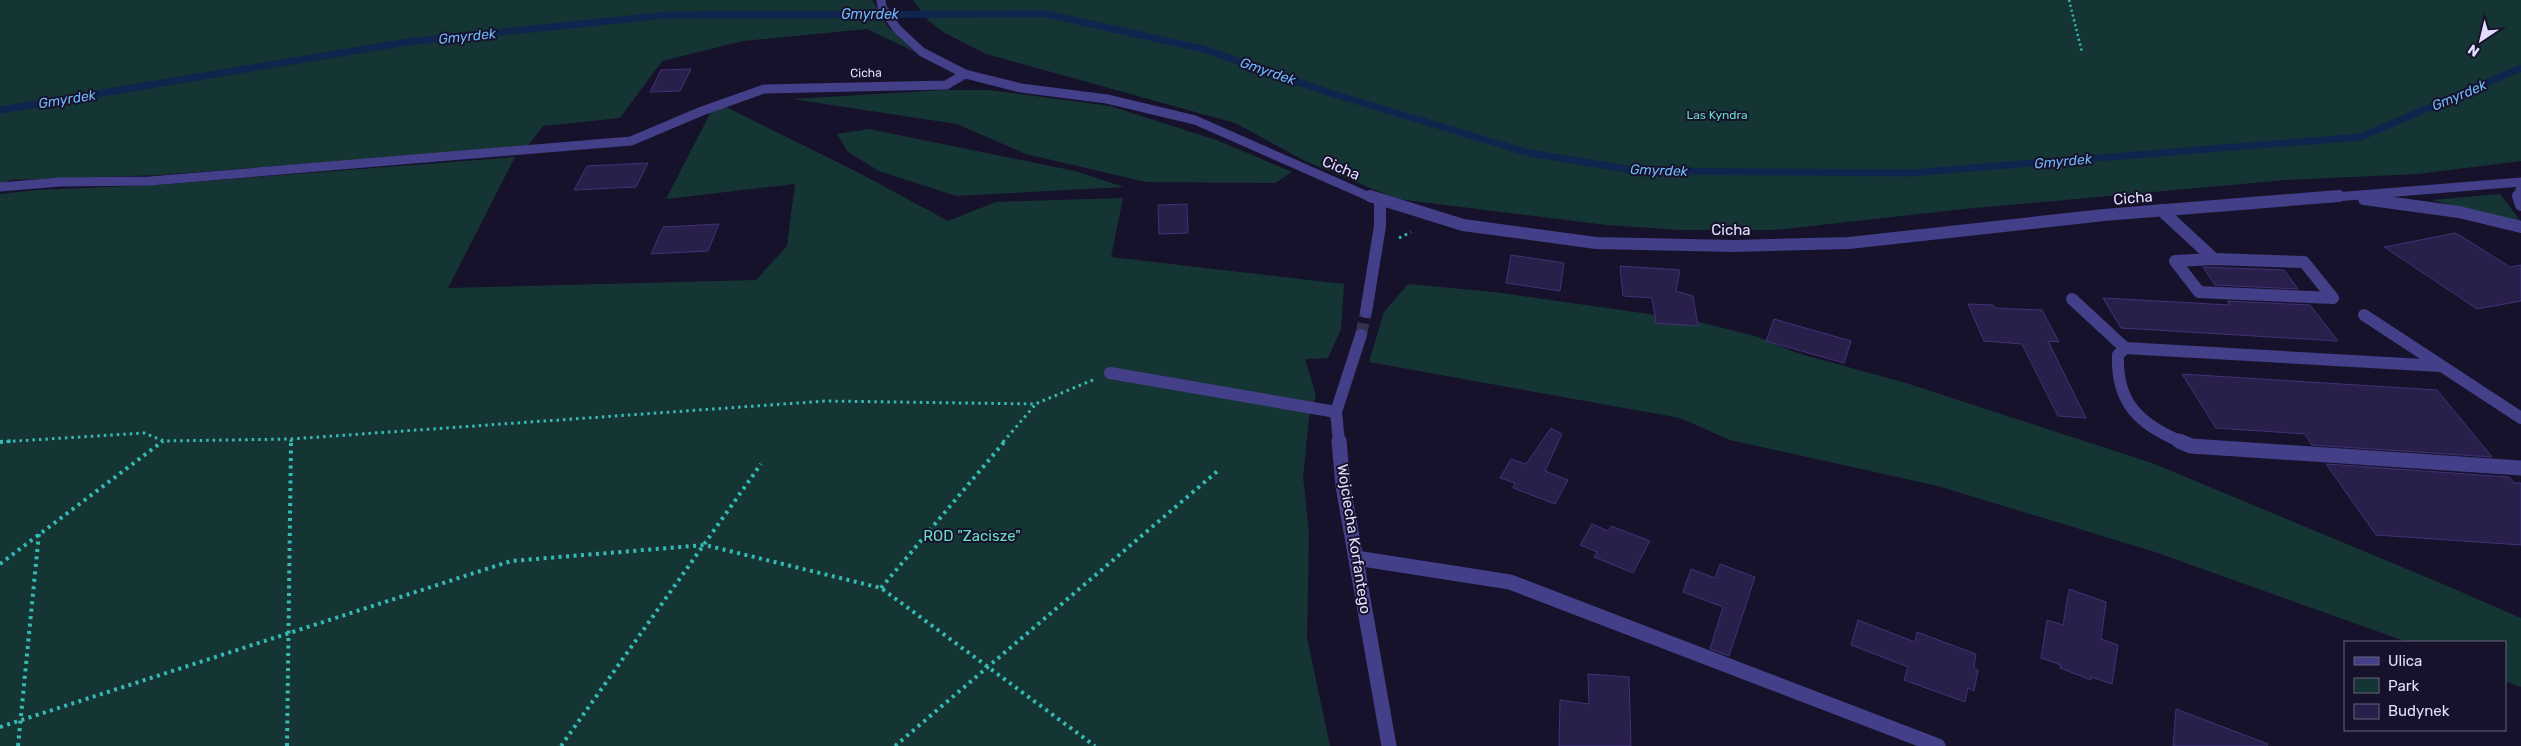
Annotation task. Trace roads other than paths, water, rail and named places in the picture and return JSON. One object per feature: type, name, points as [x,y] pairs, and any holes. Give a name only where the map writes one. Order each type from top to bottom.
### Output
[{"type":"street","name":"Cicha","points":[[882,4],[897,29],[922,52],[965,74],[1021,88],[1108,99],[1195,120],[1380,201],[1463,225],[1596,243],[1734,246],[1850,243],[2161,210],[2521,182]]},
{"type":"street","name":"Cicha","points":[[0,188],[60,182],[150,181],[631,141],[702,111],[764,89],[946,85],[965,74]]},
{"type":"street","points":[[2521,187],[2519,188],[2518,202],[2521,205]]},
{"type":"street","points":[[2336,195],[2459,212],[2521,227]]},
{"type":"street","points":[[1366,312],[1380,226],[1380,201]]},
{"type":"street","points":[[2161,210],[2214,259],[2304,262],[2332,298],[2199,292],[2175,261],[2214,259]]},
{"type":"street","points":[[2072,299],[2125,348],[2441,366]]},
{"type":"street","points":[[2364,314],[2521,418]]},
{"type":"street","name":"Wojciecha Korfantego","points":[[1361,335],[1336,412],[1343,486],[1389,746]]},
{"type":"street","points":[[2125,348],[2118,355],[2117,377],[2128,404],[2138,418],[2164,436],[2191,446],[2521,468]]},
{"type":"street","points":[[1110,373],[1336,412]]},
{"type":"street","points":[[1356,558],[1510,582],[1938,746]]},
{"type":"waterway","name":"Gmyrdek","points":[[0,110],[407,42],[667,15],[1047,14],[1203,49],[1330,93],[1529,153],[1638,171],[1910,173],[2361,137],[2521,68]]},
{"type":"tunnel","points":[[1361,335],[1366,312]]},
{"type":"park label","name":"Las Kyndra","points":[[1717,115]]},
{"type":"park label","name":"ROD \"Zacisze\"","points":[[972,536]]}]
